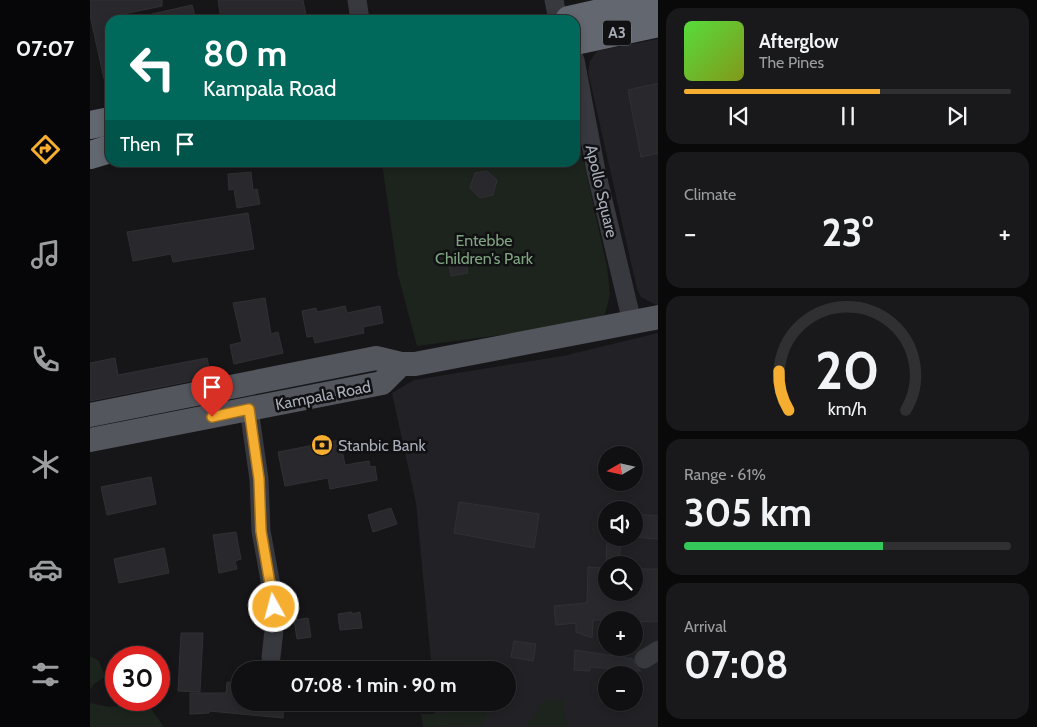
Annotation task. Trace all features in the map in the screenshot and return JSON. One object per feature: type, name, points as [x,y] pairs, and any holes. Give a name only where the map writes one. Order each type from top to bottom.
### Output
[{"type":"highway","name":"A3","points":[[580,17],[656,0]]},
{"type":"highway","name":"A3","points":[[580,40],[658,24]]},
{"type":"highway","points":[[90,125],[105,122]]},
{"type":"highway","points":[[90,155],[105,150]]},
{"type":"main road","name":"Kampala Road","points":[[90,415],[376,358],[401,364],[415,364],[658,317]]},
{"type":"main road","name":"Kampala Road","points":[[90,440],[382,383],[401,364]]},
{"type":"street","points":[[357,0],[359,15]]},
{"type":"street","points":[[554,0],[557,15]]},
{"type":"street","name":"Apollo Square","points":[[580,86],[596,171],[632,322]]},
{"type":"street","points":[[249,409],[259,479],[261,531],[275,621],[272,658]]},
{"type":"shaded area","points":[[658,39],[658,306],[641,297],[637,289],[588,72],[590,61],[597,51]]},
{"type":"shaded area","points":[[658,333],[658,727],[435,727],[434,711],[516,711],[516,661],[431,661],[416,503],[392,393],[414,380],[563,356]]},
{"type":"green space","name":"Entebbe Children's Park","points":[[580,145],[607,267],[610,294],[605,314],[596,321],[417,346],[398,275],[383,167],[580,167]]},
{"type":"green space","points":[[90,656],[99,661],[105,677],[94,684],[90,690]]},
{"type":"green space","points":[[563,700],[567,727],[526,727],[543,701]]},
{"type":"green space","points":[[90,703],[105,706],[105,711],[152,711],[164,727],[90,727]]},
{"type":"green space","points":[[446,711],[488,711],[481,726],[423,727],[421,714],[444,714]]},
{"type":"building","points":[[90,0],[162,0],[162,6],[119,15],[105,15],[105,79],[90,15]]},
{"type":"building","points":[[218,0],[303,0],[306,15],[220,15]]},
{"type":"building","points":[[192,5],[195,15],[152,15]]},
{"type":"building","points":[[658,83],[658,153],[641,157],[628,90]]},
{"type":"building","points":[[487,171],[497,180],[493,195],[480,198],[470,188],[475,173]]},
{"type":"building","points":[[251,172],[253,190],[257,189],[260,204],[237,208],[234,189],[229,190],[228,174]]},
{"type":"building","points":[[248,213],[254,249],[173,262],[171,254],[133,261],[127,232]]},
{"type":"building","points":[[465,256],[468,273],[451,276],[448,259]]},
{"type":"building","points":[[265,298],[271,334],[278,332],[283,353],[234,364],[230,345],[242,342],[233,303]]},
{"type":"building","points":[[345,306],[347,313],[380,306],[383,323],[363,327],[364,333],[315,343],[313,336],[307,337],[302,311],[316,308],[317,312]]},
{"type":"building","points":[[115,358],[118,375],[207,358],[211,377],[90,401],[90,363]]},
{"type":"building","points":[[340,440],[345,465],[369,461],[370,467],[375,466],[377,480],[330,489],[328,478],[285,486],[278,452]]},
{"type":"building","points":[[151,477],[156,504],[107,515],[101,487]]},
{"type":"building","points":[[459,502],[539,514],[534,548],[454,533]]},
{"type":"building","points":[[391,508],[397,524],[373,532],[368,515]]},
{"type":"building","points":[[643,515],[658,516],[658,539],[643,538]]},
{"type":"building","points":[[236,532],[241,559],[235,561],[237,569],[219,573],[213,535]]},
{"type":"building","points":[[607,546],[620,546],[620,556],[606,556]]},
{"type":"building","points":[[164,548],[169,573],[119,583],[114,559]]},
{"type":"building","points":[[588,567],[598,568],[598,601],[643,601],[643,569],[658,569],[658,622],[643,622],[643,611],[598,611],[598,620],[593,620],[592,638],[576,632],[576,623],[556,625],[554,606],[587,603]]},
{"type":"building","points":[[352,612],[352,614],[360,612],[362,628],[340,630],[338,614]]},
{"type":"building","points":[[308,618],[311,637],[297,639],[294,620]]},
{"type":"building","points":[[181,633],[203,633],[200,692],[178,691]]},
{"type":"building","points":[[514,641],[536,644],[533,661],[511,657]]},
{"type":"building","points":[[575,650],[598,654],[598,656],[633,659],[636,666],[598,666],[598,668],[590,667],[590,671],[574,670]]},
{"type":"building","points":[[227,682],[231,682],[231,711],[283,711],[283,718],[209,711],[209,713],[190,714],[190,693],[226,693]]},
{"type":"place","name":"Stanbic Bank","points":[[322,445]]},
{"type":"route","points":[[212,417],[249,409],[259,479],[261,531],[274,607]]}]
